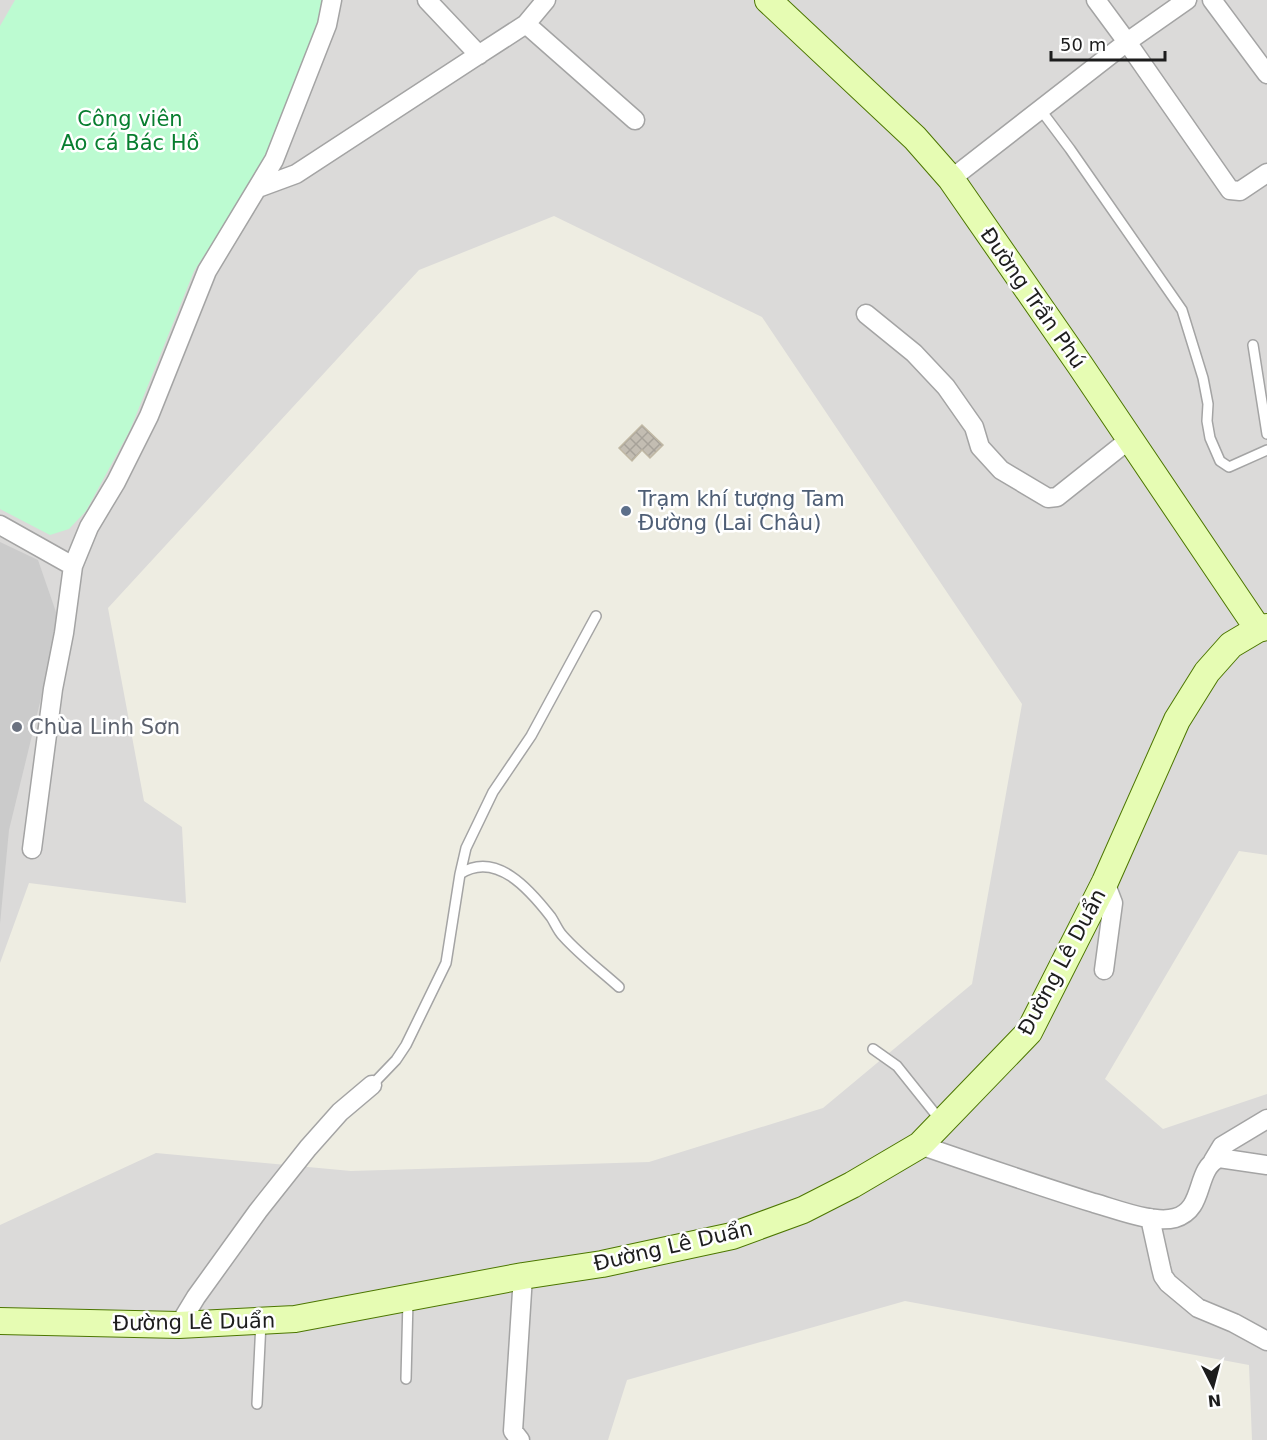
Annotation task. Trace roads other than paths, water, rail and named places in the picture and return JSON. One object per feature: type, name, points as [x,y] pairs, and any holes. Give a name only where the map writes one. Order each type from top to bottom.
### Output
[{"type":"main road","name":"Đường Trần Phú","points":[[768,0],[915,138],[951,179],[1263,628]]},
{"type":"main road","name":"Đường Lê Duẩn","points":[[0,1322],[179,1325],[295,1319],[523,1276],[602,1264],[732,1236],[803,1210],[852,1185],[920,1145],[1029,1032],[1105,882],[1177,720],[1207,672],[1231,645],[1263,628]]},
{"type":"street","points":[[32,849],[53,689],[64,633],[73,566],[89,527],[116,482],[149,416],[207,271],[274,160],[327,25],[332,0]]},
{"type":"street","points":[[427,0],[479,55]]},
{"type":"street","points":[[258,188],[296,174],[479,55],[526,24],[546,0]]},
{"type":"street","points":[[1096,0],[1230,190],[1239,191],[1267,173]]},
{"type":"street","points":[[951,179],[1127,42],[1187,0]]},
{"type":"street","points":[[1212,0],[1267,74]]},
{"type":"street","points":[[526,24],[635,120]]},
{"type":"street","points":[[866,314],[914,353],[945,387],[974,427],[981,447],[1001,470],[1048,498],[1057,497],[1130,439]]},
{"type":"street","points":[[0,525],[73,566]]},
{"type":"street","points":[[1104,970],[1113,903],[1105,882]]},
{"type":"street","points":[[179,1325],[196,1297],[258,1211],[308,1148],[340,1112],[372,1085]]},
{"type":"street","points":[[920,1145],[1065,1194],[1150,1218],[1175,1218],[1188,1210],[1199,1195],[1204,1174],[1222,1146],[1267,1119]]},
{"type":"street","points":[[1213,1161],[1219,1158],[1267,1165]]},
{"type":"street","points":[[1150,1218],[1163,1276],[1168,1283],[1198,1308],[1234,1323],[1267,1341]]},
{"type":"street","points":[[520,1440],[513,1431],[523,1276]]},
{"type":"lane","points":[[1040,110],[1070,149],[1182,310],[1203,378],[1208,404],[1207,421],[1210,438],[1220,461],[1229,466],[1267,450]]},
{"type":"lane","points":[[1253,345],[1267,434]]},
{"type":"lane","points":[[372,1085],[390,1067],[406,1045],[446,963],[466,848],[493,792],[531,736],[596,616]]},
{"type":"lane","points":[[460,874],[468,869],[481,866],[499,869],[520,882],[553,919],[561,934],[619,987]]},
{"type":"lane","points":[[873,1049],[897,1066],[941,1121]]},
{"type":"lane","points":[[406,1379],[408,1298]]},
{"type":"lane","points":[[257,1404],[261,1322]]},
{"type":"place","name":"Trạm khí tượng Tam Đường (Lai Châu)","points":[[626,511]]},
{"type":"place","name":"Chùa Linh Sơn","points":[[17,727]]},
{"type":"park label","name":"Công viên Ao cá Bác Hồ","points":[[130,131]]}]
